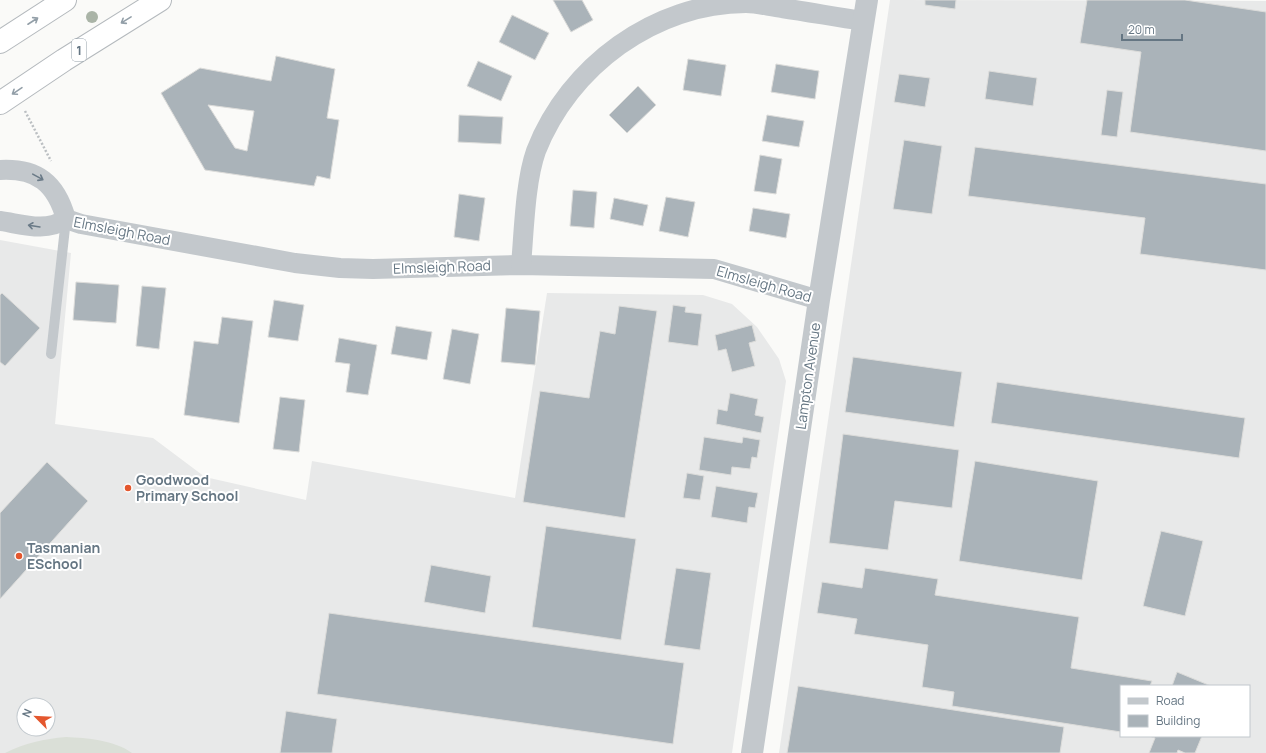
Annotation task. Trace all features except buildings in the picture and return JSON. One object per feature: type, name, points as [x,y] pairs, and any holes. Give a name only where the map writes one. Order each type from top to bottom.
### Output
[{"type":"highway","points":[[0,42],[65,0]]},
{"type":"highway","name":"1","points":[[0,103],[64,60],[160,0]]},
{"type":"street","points":[[521,265],[528,191],[536,152],[549,122],[568,94],[584,75],[603,57],[643,31],[679,14],[712,6],[748,3],[865,10]]},
{"type":"street","name":"Lampton Avenue","points":[[752,753],[819,300],[865,10]]},
{"type":"street","name":"Elmsleigh Road","points":[[0,170],[31,173],[39,176],[56,195],[66,219]]},
{"type":"street","name":"Elmsleigh Road","points":[[0,221],[41,227],[54,226],[66,219],[82,224],[295,263],[373,270],[521,265],[714,269],[819,300]]},
{"type":"lane","points":[[51,354],[66,219]]},
{"type":"shaded area","points":[[890,0],[1266,1],[1266,753],[779,753]]},
{"type":"shaded area","points":[[0,240],[71,253],[55,424],[153,438],[205,477],[306,500],[312,461],[515,498],[547,293],[703,295],[732,304],[757,327],[779,359],[786,381],[732,753],[0,753]]},
{"type":"shaded area","points":[[66,737],[109,742],[132,753],[5,753],[35,742]]},
{"type":"place","name":"Goodwood Primary School","points":[[128,488]]},
{"type":"place","name":"Tasmanian ESchool","points":[[19,556]]}]
